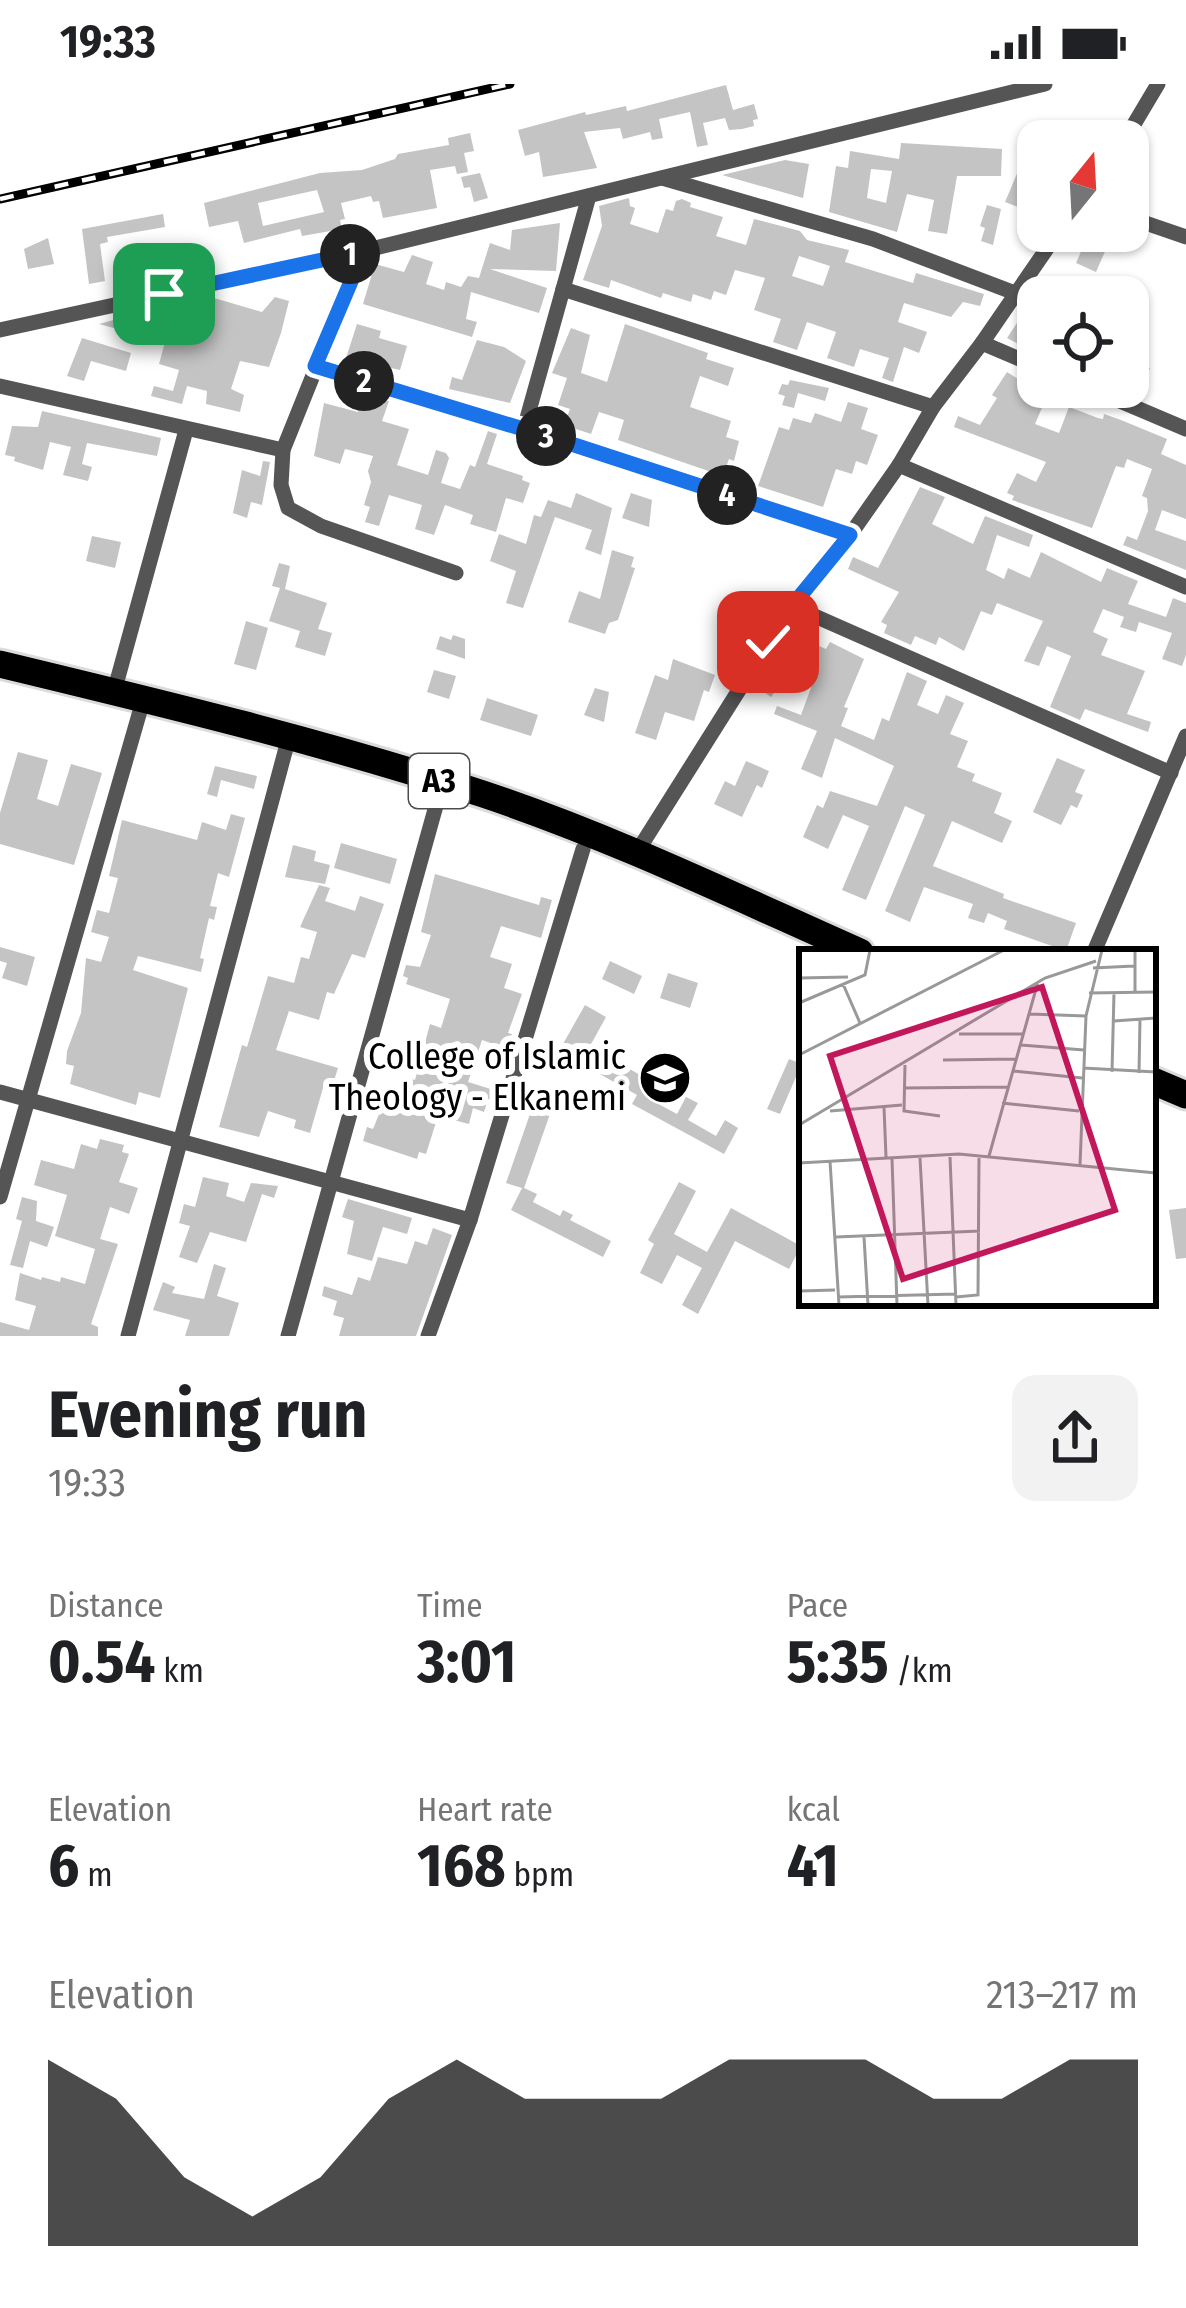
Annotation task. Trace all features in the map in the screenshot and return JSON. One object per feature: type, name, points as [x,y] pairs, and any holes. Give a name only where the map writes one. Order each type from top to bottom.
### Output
[{"type":"highway","name":"A3","points":[[0,664],[354,754],[487,795],[637,852],[853,949]]},
{"type":"highway","name":"A3","points":[[0,676],[286,748],[439,795],[584,849],[816,949]]},
{"type":"highway","points":[[1156,1082],[1186,1095]]},
{"type":"highway","points":[[1156,1099],[1186,1113]]},
{"type":"street","points":[[0,330],[364,251],[1045,84]]},
{"type":"street","points":[[1137,120],[1158,84]]},
{"type":"street","points":[[659,178],[873,238],[1015,293]]},
{"type":"street","points":[[524,429],[589,196]]},
{"type":"street","points":[[1149,224],[1186,237]]},
{"type":"street","points":[[364,251],[283,450],[281,485],[288,508],[321,526],[457,573]]},
{"type":"street","points":[[637,852],[792,606],[850,535],[933,407],[1044,252]]},
{"type":"street","points":[[563,289],[933,407]]},
{"type":"street","points":[[982,344],[1017,358]]},
{"type":"street","points":[[315,366],[850,535]]},
{"type":"street","points":[[0,386],[283,450]]},
{"type":"street","points":[[1136,408],[1186,429]]},
{"type":"street","points":[[114,692],[186,430]]},
{"type":"street","points":[[899,465],[1186,587]]},
{"type":"street","points":[[792,606],[1171,773]]},
{"type":"street","points":[[0,1197],[140,712]]},
{"type":"street","points":[[1095,949],[1186,736]]},
{"type":"street","points":[[128,1336],[286,748]]},
{"type":"street","points":[[288,1336],[439,795]]},
{"type":"street","points":[[428,1336],[470,1220],[584,849]]},
{"type":"street","points":[[0,1092],[470,1220]]},
{"type":"building","points":[[726,85],[733,110],[754,104],[758,119],[753,120],[754,126],[729,130],[725,118],[703,123],[708,145],[697,147],[690,112],[659,119],[663,138],[652,140],[650,132],[623,139],[620,128],[584,132],[597,168],[543,177],[539,152],[525,156],[518,130],[585,112],[626,106],[627,111]]},
{"type":"building","points":[[470,133],[474,151],[464,153],[468,172],[457,174],[455,166],[430,170],[437,208],[383,218],[379,201],[373,202],[371,196],[341,203],[342,229],[302,236],[300,229],[244,243],[238,221],[209,227],[204,203],[320,173],[362,170],[398,154],[449,145],[448,138]],"holes":[[[317,190],[324,212],[263,226],[258,203]]]},
{"type":"building","points":[[901,143],[1002,149],[1001,176],[957,176],[947,234],[928,231],[934,200],[907,194],[897,232],[829,212],[836,166],[848,168],[850,151],[899,159]],"holes":[[[871,169],[892,171],[886,203],[867,198]]]},
{"type":"building","points":[[785,160],[809,164],[803,198],[722,175]]},
{"type":"building","points":[[480,173],[488,198],[474,202],[461,177]]},
{"type":"building","points":[[1017,174],[1017,207],[1005,202]]},
{"type":"building","points":[[629,198],[635,208],[630,224],[658,233],[666,209],[673,211],[682,199],[690,207],[723,217],[716,236],[746,245],[754,219],[849,250],[845,262],[913,283],[916,273],[984,294],[980,306],[963,302],[951,317],[904,303],[898,322],[927,332],[919,353],[904,347],[893,382],[882,378],[889,358],[860,349],[854,367],[827,358],[836,332],[807,322],[797,350],[773,342],[781,319],[754,310],[765,278],[735,270],[726,295],[714,291],[711,300],[693,294],[691,302],[663,293],[661,298],[611,280],[609,288],[583,280],[602,226],[599,206]],"holes":[[[799,256],[830,266],[823,286],[792,276]]]},
{"type":"building","points":[[987,205],[1001,209],[993,245],[981,241]]},
{"type":"building","points":[[163,214],[165,227],[107,237],[108,242],[100,244],[105,281],[89,284],[82,229]]},
{"type":"building","points":[[560,223],[556,271],[490,269],[547,288],[539,313],[471,292],[466,319],[477,322],[472,337],[363,304],[375,264],[404,272],[412,255],[433,262],[426,284],[444,290],[446,282],[461,287],[468,276],[479,278],[490,243],[510,250],[512,230]]},
{"type":"building","points":[[48,238],[54,264],[28,269],[24,249]]},
{"type":"building","points":[[1081,252],[1105,252],[1096,272],[1076,263]]},
{"type":"building","points":[[275,297],[289,301],[281,333],[269,367],[240,361],[231,389],[244,395],[240,412],[206,404],[207,391],[187,386],[182,404],[151,396],[154,386],[173,391],[179,370],[159,364],[165,342],[99,324],[143,312],[140,320],[162,326],[168,306],[189,301],[212,307],[214,298],[262,312]]},
{"type":"building","points":[[1017,323],[1017,343],[1007,338]]},
{"type":"building","points":[[357,324],[381,331],[379,338],[407,346],[400,370],[346,358]]},
{"type":"building","points":[[625,324],[708,353],[706,359],[734,368],[728,386],[700,376],[690,407],[731,421],[726,437],[739,441],[734,461],[729,459],[723,476],[618,440],[624,420],[599,412],[591,434],[564,425],[570,409],[558,405],[567,378],[552,373],[571,328],[590,335],[581,373],[607,382]]},
{"type":"building","points":[[82,338],[131,353],[126,371],[91,361],[84,381],[67,376]]},
{"type":"building","points":[[477,340],[504,347],[526,361],[510,403],[449,389],[452,377],[462,380]]},
{"type":"building","points":[[1007,372],[1017,378],[1017,408],[1042,408],[1035,424],[1059,433],[1072,408],[1103,419],[1104,414],[1167,439],[1161,454],[1186,465],[1186,519],[1162,510],[1155,530],[1186,541],[1186,570],[1123,545],[1127,536],[1137,540],[1148,511],[1147,498],[1142,496],[1152,469],[1127,459],[1124,468],[1116,466],[1092,528],[1012,500],[1014,496],[1007,493],[1017,473],[1036,482],[1046,462],[954,427],[958,416],[980,425],[997,398],[992,395]]},
{"type":"building","points":[[790,380],[829,388],[825,401],[798,393],[794,408],[782,405],[785,396],[778,394]]},
{"type":"building","points":[[364,393],[389,401],[382,421],[409,429],[397,465],[428,475],[436,450],[446,453],[449,458],[441,483],[460,489],[470,465],[475,467],[488,431],[497,434],[487,464],[530,483],[523,503],[506,498],[496,532],[470,524],[473,515],[445,505],[434,535],[415,529],[422,505],[389,495],[379,526],[365,522],[373,456],[345,449],[340,464],[314,456],[324,403],[358,412]]},
{"type":"building","points":[[848,402],[868,408],[861,429],[878,435],[867,465],[856,461],[852,474],[836,469],[823,507],[758,486],[779,427],[789,430],[793,418],[811,423],[815,413],[841,422]]},
{"type":"building","points":[[42,411],[161,438],[157,456],[87,443],[82,464],[92,467],[88,481],[63,475],[71,447],[50,442],[43,470],[5,455],[12,426],[38,427]]},
{"type":"building","points":[[263,461],[270,462],[262,505],[251,502],[247,518],[233,513],[242,470],[260,476]]},
{"type":"building","points":[[920,487],[945,497],[932,524],[973,544],[985,516],[1033,535],[1029,547],[997,535],[986,570],[1004,579],[1008,568],[1030,578],[1041,552],[1101,582],[1107,568],[1138,581],[1128,604],[1166,617],[1173,598],[1186,603],[1182,666],[1162,659],[1172,633],[1139,622],[1136,632],[1120,627],[1124,617],[1103,609],[1093,632],[1108,639],[1101,655],[1145,671],[1127,714],[1151,722],[1148,732],[1085,709],[1080,720],[1050,707],[1071,656],[1047,646],[1039,666],[1024,661],[1043,621],[997,603],[992,615],[981,611],[964,651],[939,637],[936,645],[915,636],[911,645],[884,633],[887,625],[881,622],[899,592],[848,569],[853,557],[878,568]]},
{"type":"building","points":[[576,493],[612,508],[601,555],[585,549],[592,530],[555,517],[523,608],[506,603],[516,571],[490,561],[499,534],[526,544],[534,515],[541,517],[548,500],[571,508]]},
{"type":"building","points":[[631,493],[652,500],[649,527],[622,518]]},
{"type":"building","points":[[92,536],[121,542],[115,568],[86,561]]},
{"type":"building","points":[[612,550],[634,557],[631,567],[635,568],[618,620],[609,623],[605,634],[568,622],[579,591],[600,599]]},
{"type":"building","points":[[279,563],[290,566],[285,589],[327,603],[318,629],[332,633],[325,656],[295,647],[300,631],[269,621],[280,588],[272,586]]},
{"type":"building","points":[[246,621],[268,628],[256,670],[234,664]]},
{"type":"building","points":[[453,635],[465,639],[465,659],[436,649],[440,636],[451,640]]},
{"type":"building","points":[[803,639],[826,649],[830,642],[864,659],[841,726],[874,740],[882,718],[889,721],[907,672],[927,681],[917,705],[938,714],[946,695],[964,703],[950,734],[968,741],[957,767],[975,774],[972,781],[1002,793],[994,813],[1012,821],[1002,843],[952,821],[933,866],[1004,894],[1003,898],[1076,923],[1067,949],[1004,929],[1007,921],[988,913],[984,923],[968,918],[973,904],[924,887],[910,922],[885,911],[925,815],[905,806],[866,900],[842,890],[869,826],[843,815],[828,849],[803,837],[817,805],[823,808],[830,791],[877,806],[894,766],[835,738],[822,778],[801,769],[817,731],[774,714],[777,706],[801,715],[815,677],[791,666]]},
{"type":"building","points":[[673,659],[715,675],[709,692],[704,690],[694,721],[665,712],[656,740],[635,733],[655,675],[668,680]]},
{"type":"building","points":[[776,661],[790,670],[771,697],[760,689]]},
{"type":"building","points":[[434,670],[456,676],[449,699],[427,692]]},
{"type":"building","points":[[595,688],[609,692],[604,722],[584,715]]},
{"type":"building","points":[[487,698],[538,715],[531,736],[480,720]]},
{"type":"building","points":[[18,752],[48,760],[37,799],[58,806],[71,764],[102,773],[74,865],[0,844],[0,813]]},
{"type":"building","points":[[1057,758],[1085,770],[1075,792],[1083,795],[1077,808],[1071,805],[1061,825],[1033,812]]},
{"type":"building","points":[[746,761],[769,771],[742,817],[714,804],[725,781],[735,786]]},
{"type":"building","points":[[215,766],[257,776],[254,789],[221,780],[217,797],[207,794]]},
{"type":"building","points":[[231,814],[245,818],[229,877],[218,873],[210,906],[217,907],[214,920],[209,918],[201,972],[138,956],[133,970],[188,988],[160,1098],[139,1092],[136,1105],[70,1084],[74,1066],[66,1064],[67,1051],[81,1013],[86,958],[101,962],[109,937],[91,932],[97,910],[109,913],[118,878],[109,876],[122,820],[197,840],[202,822],[226,830]]},
{"type":"building","points":[[341,843],[397,859],[390,884],[334,868]]},
{"type":"building","points":[[293,845],[316,851],[314,861],[330,865],[325,884],[285,877]]},
{"type":"building","points":[[435,874],[539,905],[541,897],[552,900],[541,938],[501,926],[490,957],[512,964],[504,988],[522,994],[507,1049],[482,1040],[468,1082],[497,1091],[494,1101],[488,1099],[484,1112],[473,1108],[469,1124],[438,1116],[426,1154],[419,1152],[417,1159],[363,1141],[388,1092],[402,1092],[407,1078],[415,1080],[430,1024],[441,1028],[450,999],[406,984],[408,978],[403,976],[406,965],[420,967],[431,935],[421,932]]},
{"type":"building","points":[[319,885],[330,888],[325,901],[355,911],[360,896],[384,904],[365,958],[352,954],[334,994],[327,992],[319,1020],[289,1011],[276,1050],[338,1068],[333,1084],[325,1081],[310,1133],[294,1128],[296,1120],[268,1111],[259,1137],[219,1127],[268,976],[294,983],[301,957],[309,959],[317,932],[300,927]]},
{"type":"building","points":[[0,947],[35,957],[27,986],[2,978],[7,963],[0,961]]},
{"type":"building","points":[[610,961],[642,976],[634,994],[602,979]]},
{"type":"building","points":[[668,973],[698,983],[690,1008],[660,998]]},
{"type":"building","points":[[585,1005],[606,1017],[590,1046],[659,1086],[651,1100],[677,1114],[686,1097],[698,1103],[688,1120],[716,1136],[725,1120],[738,1128],[724,1154],[632,1104],[637,1095],[559,1051]]},
{"type":"building","points":[[789,1059],[799,1063],[799,1078],[780,1114],[767,1109]]},
{"type":"building","points":[[538,1091],[556,1097],[524,1188],[537,1194],[533,1202],[560,1216],[563,1210],[573,1215],[570,1220],[611,1241],[603,1257],[511,1210],[522,1188],[506,1183]]},
{"type":"building","points":[[100,1139],[124,1145],[122,1152],[129,1154],[119,1182],[138,1188],[129,1214],[110,1207],[100,1239],[118,1244],[91,1324],[98,1327],[98,1336],[0,1336],[0,1322],[29,1330],[36,1306],[15,1300],[20,1273],[85,1284],[95,1249],[55,1236],[67,1195],[34,1185],[41,1160],[74,1169],[81,1144],[97,1149]]},
{"type":"building","points":[[203,1177],[229,1183],[226,1196],[244,1202],[251,1183],[278,1186],[274,1198],[262,1194],[246,1242],[210,1232],[197,1263],[179,1257],[190,1226],[179,1223],[184,1204],[195,1207]]},
{"type":"building","points":[[679,1182],[696,1191],[674,1234],[707,1252],[731,1208],[799,1245],[799,1250],[789,1269],[735,1241],[698,1314],[682,1305],[702,1268],[677,1255],[662,1284],[640,1273],[654,1244],[648,1240]]},
{"type":"building","points":[[22,1197],[37,1201],[36,1221],[54,1227],[47,1247],[30,1241],[23,1268],[10,1265],[22,1221],[16,1219]]},
{"type":"building","points":[[348,1199],[412,1218],[407,1234],[383,1227],[372,1261],[347,1254],[354,1221],[342,1217]]},
{"type":"building","points":[[1186,1208],[1186,1258],[1176,1259],[1169,1210]]},
{"type":"building","points":[[433,1228],[452,1235],[416,1336],[339,1336],[344,1318],[333,1315],[337,1301],[322,1296],[324,1286],[352,1295],[358,1277],[370,1281],[378,1257],[407,1264],[415,1241],[427,1245]]},
{"type":"building","points":[[214,1264],[226,1268],[217,1296],[239,1303],[229,1336],[185,1336],[190,1320],[153,1310],[163,1282],[175,1287],[172,1293],[204,1299]]},
{"type":"railway","points":[[0,199],[510,84]]},
{"type":"place","name":"College of Islamic Theology - Elkanemi","points":[[665,1078]]},
{"type":"route","points":[[164,294],[364,251],[315,366],[850,535],[768,642]]}]
